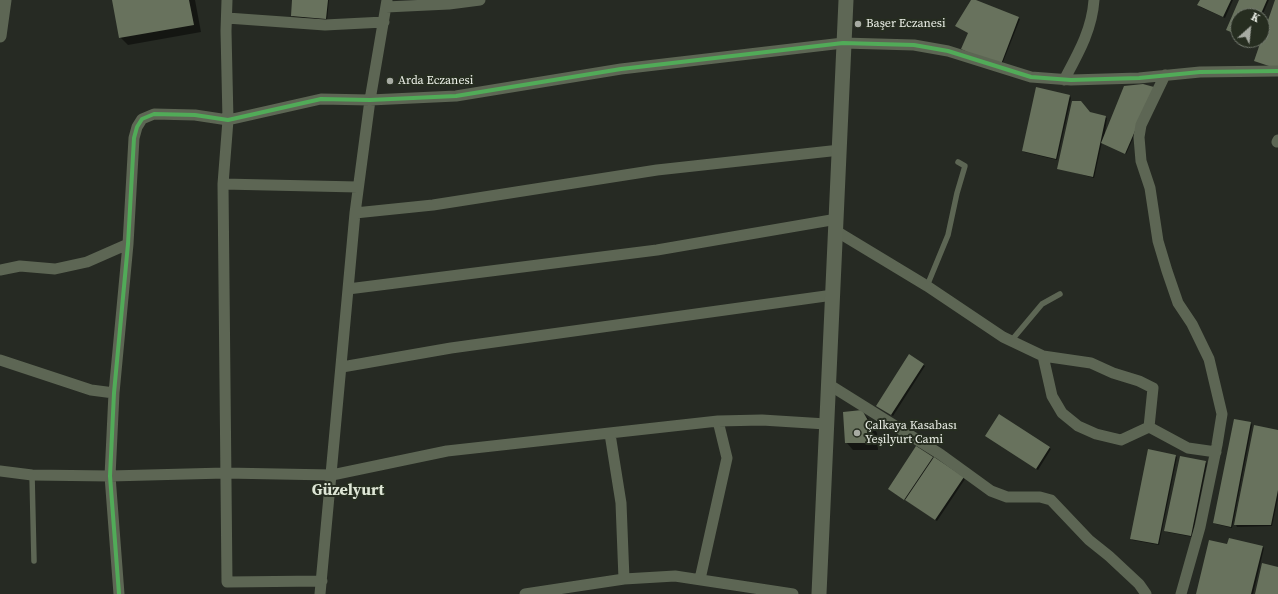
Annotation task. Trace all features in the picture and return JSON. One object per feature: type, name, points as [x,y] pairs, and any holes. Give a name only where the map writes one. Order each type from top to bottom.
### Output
[{"type":"main road","points":[[819,594],[846,0]]},
{"type":"street","points":[[0,36],[5,0]]},
{"type":"street","points":[[227,0],[228,120],[223,184],[226,582],[322,580]]},
{"type":"street","points":[[320,594],[355,213],[370,100],[387,4],[449,4],[480,0]]},
{"type":"street","points":[[1064,80],[1087,35],[1092,18],[1094,0]]},
{"type":"street","points":[[227,18],[325,25],[384,22]]},
{"type":"street","points":[[119,594],[110,476],[114,393],[128,244],[134,138],[137,127],[142,119],[154,114],[196,115],[228,120],[321,99],[370,100],[456,96],[621,69],[843,43],[914,45],[941,49],[1031,77],[1064,80],[1200,72],[1278,71]]},
{"type":"street","points":[[1165,75],[1142,125],[1139,137],[1141,161],[1150,188],[1158,241],[1171,284],[1178,303],[1192,324],[1209,359],[1222,414],[1216,452],[1200,527],[1181,594]]},
{"type":"street","points":[[355,213],[433,205],[657,170],[840,150]]},
{"type":"street","points":[[223,184],[358,187]]},
{"type":"street","points":[[348,289],[657,250],[836,225],[1003,337],[1043,356],[1090,363],[1113,373],[1139,381],[1153,388],[1149,428]]},
{"type":"street","points":[[0,270],[20,266],[55,269],[87,262],[128,244]]},
{"type":"street","points":[[342,367],[450,348],[833,295]]},
{"type":"street","points":[[1043,356],[1052,396],[1062,413],[1078,426],[1096,434],[1121,440],[1149,428]]},
{"type":"street","points":[[0,360],[91,390],[114,393]]},
{"type":"street","points":[[828,384],[927,446],[991,491],[1007,497],[1040,497],[1051,500],[1089,540],[1109,556],[1146,594]]},
{"type":"street","points":[[0,471],[32,475],[110,476],[225,473],[332,475],[448,452],[718,421],[762,420],[826,424]]},
{"type":"street","points":[[700,580],[727,458],[718,421]]},
{"type":"street","points":[[1149,428],[1188,448],[1216,452]]},
{"type":"street","points":[[610,434],[621,503],[624,579]]},
{"type":"street","points":[[525,594],[624,579],[675,576],[793,594]]},
{"type":"lane","points":[[928,286],[948,235],[957,193],[965,173],[965,166],[958,162]]},
{"type":"lane","points":[[1011,341],[1042,304],[1060,294]]},
{"type":"lane","points":[[32,475],[34,562]]},
{"type":"building","points":[[112,0],[189,0],[194,25],[119,38]]},
{"type":"building","points":[[292,0],[328,0],[326,19],[291,16]]},
{"type":"building","points":[[971,0],[976,0],[1019,17],[1000,67],[961,49],[968,33],[955,26]]},
{"type":"building","points":[[1200,0],[1231,0],[1223,17],[1197,5]]},
{"type":"building","points":[[1239,0],[1267,0],[1264,8],[1236,8]]},
{"type":"building","points":[[1275,0],[1278,0],[1278,69],[1254,61],[1258,48],[1270,48],[1270,15]]},
{"type":"building","points":[[1230,21],[1230,32],[1226,30]]},
{"type":"building","points":[[1143,84],[1154,87],[1125,154],[1101,143],[1124,86]]},
{"type":"building","points":[[1036,87],[1070,95],[1056,159],[1022,151]]},
{"type":"building","points":[[1072,101],[1081,101],[1090,112],[1106,116],[1093,177],[1057,169]]},
{"type":"building","points":[[909,354],[924,364],[891,415],[876,406]]},
{"type":"building","name":"Çalkaya Kasabası Yeşilyurt Cami","points":[[862,410],[870,424],[871,443],[845,443],[843,412]]},
{"type":"building","points":[[999,414],[1050,447],[1036,469],[985,436]]},
{"type":"building","points":[[1234,419],[1251,422],[1231,527],[1213,523]]},
{"type":"building","points":[[1254,425],[1278,430],[1278,490],[1271,525],[1234,525]]},
{"type":"building","points":[[916,446],[933,457],[904,500],[888,489]]},
{"type":"building","points":[[1148,449],[1176,455],[1158,544],[1130,539]]},
{"type":"building","points":[[1180,456],[1206,461],[1191,536],[1164,531]]},
{"type":"building","points":[[934,457],[964,477],[935,520],[905,500]]},
{"type":"building","points":[[1229,538],[1263,546],[1251,594],[1196,594],[1209,540],[1227,544]]},
{"type":"building","points":[[1262,563],[1278,567],[1278,594],[1255,594]]},
{"type":"cycle path","points":[[119,594],[110,476],[114,393],[128,244],[134,138],[137,127],[142,119],[154,114],[195,115],[228,120],[321,99],[370,100],[456,96],[621,69],[843,43],[914,45],[948,51],[1031,77],[1071,80],[1139,78],[1200,72],[1278,71]]},
{"type":"place","name":"Başer Eczanesi","points":[[858,24]]},
{"type":"place","name":"Arda Eczanesi","points":[[390,81]]},
{"type":"place","name":"Çalkaya Kasabası Yeşilyurt Cami","points":[[857,433]]},
{"type":"district","name":"Güzelyurt","points":[[348,491]]}]
